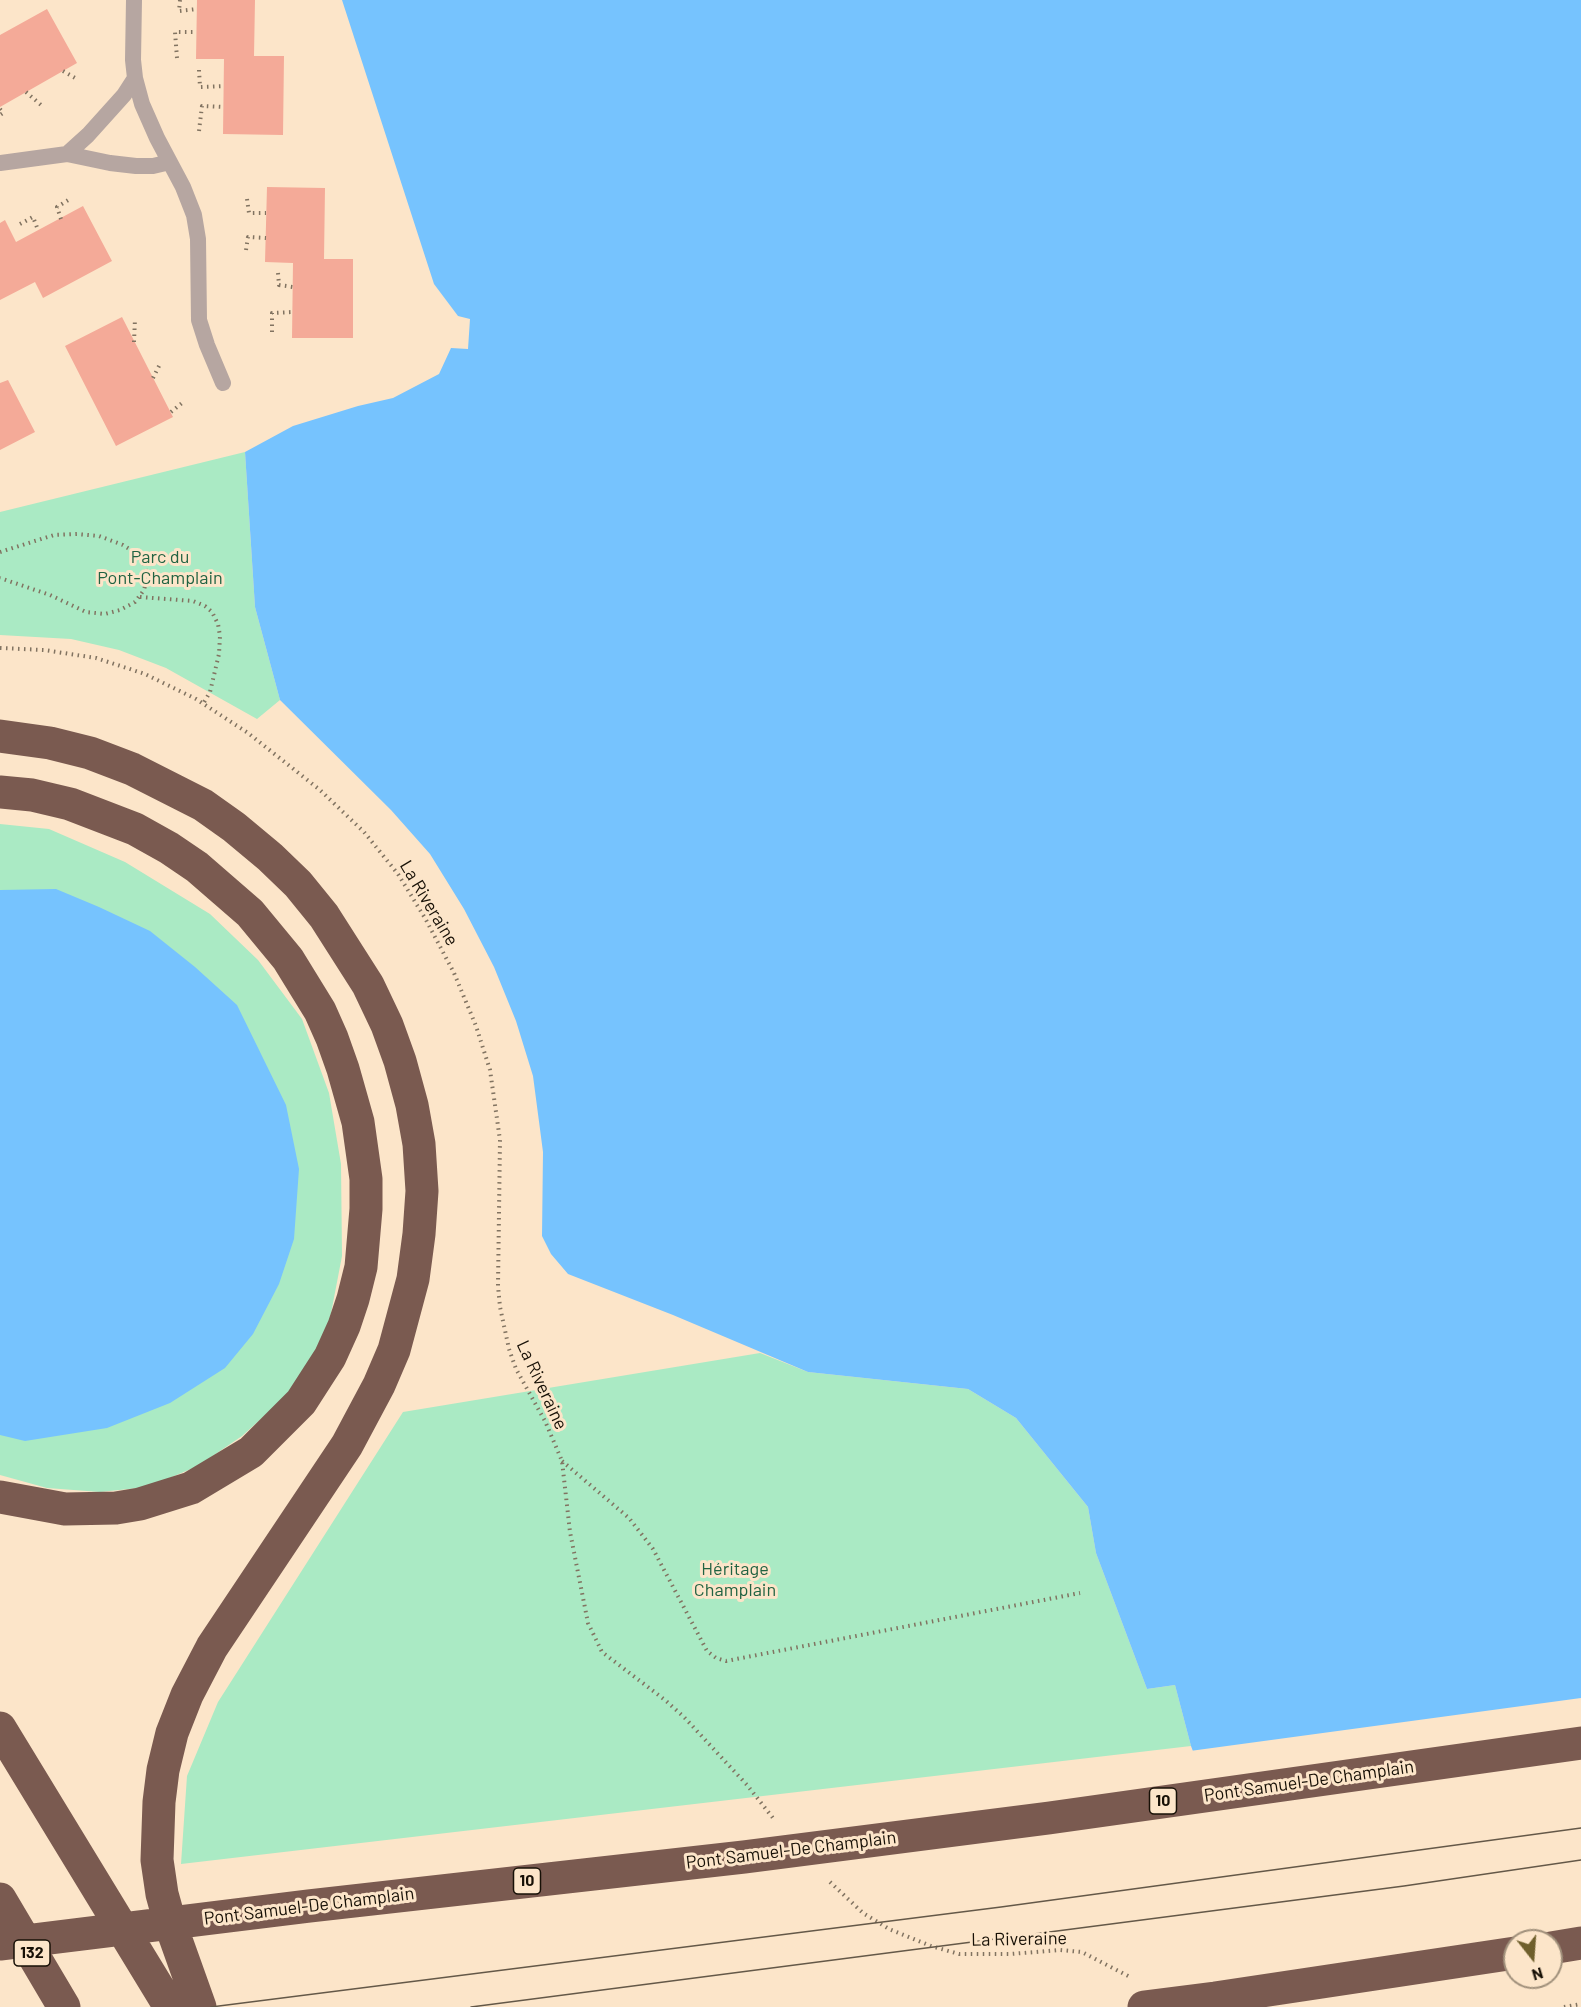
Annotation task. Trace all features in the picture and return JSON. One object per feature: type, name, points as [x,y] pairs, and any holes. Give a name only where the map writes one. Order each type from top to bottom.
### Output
[{"type":"highway","points":[[0,736],[60,745],[90,753],[132,769],[203,805],[234,827],[298,884],[324,916],[368,984],[387,1025],[400,1061],[412,1105],[419,1144],[422,1191],[419,1234],[413,1279],[391,1359],[380,1385],[347,1445],[212,1647],[187,1695],[172,1733],[159,1802],[158,1860],[162,1894],[170,1923],[200,2007]]},
{"type":"highway","points":[[0,792],[32,795],[69,804],[135,829],[197,867],[250,913],[288,959],[320,1011],[332,1038],[346,1077],[358,1122],[364,1159],[366,1209],[361,1267],[344,1326],[330,1357],[301,1402],[251,1452],[191,1488],[140,1504],[116,1508],[65,1509],[0,1497]]},
{"type":"highway","points":[[0,1728],[170,2007]]},
{"type":"highway","name":"Pont Samuel-De Champlain","points":[[0,1944],[309,1905],[744,1857],[1049,1818],[1581,1743]]},
{"type":"highway","name":"132","points":[[0,1899],[64,2007]]},
{"type":"highway","points":[[1563,1945],[1581,1943]]},
{"type":"highway","points":[[1139,1993],[1226,1997],[1503,1955]]},
{"type":"lane","points":[[134,0],[135,78],[142,104],[183,187],[194,215],[198,239],[199,320],[223,383]]},
{"type":"lane","points":[[67,154],[124,95],[135,78]]},
{"type":"lane","points":[[0,163],[67,154],[110,164],[153,166],[170,162]]},
{"type":"path","points":[[180,0],[179,11],[196,9]]},
{"type":"path","points":[[177,58],[175,32],[196,32]]},
{"type":"path","points":[[199,70],[200,87],[224,86]]},
{"type":"path","points":[[63,71],[77,79]]},
{"type":"path","points":[[26,92],[41,105]]},
{"type":"path","points":[[199,131],[202,106],[223,107]]},
{"type":"path","points":[[0,109],[3,113],[0,115]]},
{"type":"path","points":[[61,219],[57,207],[70,199]]},
{"type":"path","points":[[247,199],[249,213],[266,213]]},
{"type":"path","points":[[20,224],[33,217],[38,230]]},
{"type":"path","points":[[246,250],[248,237],[266,238]]},
{"type":"path","points":[[278,273],[279,285],[293,287]]},
{"type":"path","points":[[272,332],[272,313],[293,312]]},
{"type":"path","points":[[134,342],[135,319]]},
{"type":"path","points":[[153,378],[161,362]]},
{"type":"path","points":[[171,412],[182,404]]},
{"type":"path","points":[[0,552],[54,535],[99,536],[123,545],[139,555],[145,566],[147,578],[144,590],[135,602],[120,610],[105,614],[86,612],[40,591],[0,578]]},
{"type":"path","points":[[139,596],[193,601],[212,612],[218,624],[219,654],[210,692],[203,704]]},
{"type":"path","name":"La Riveraine","points":[[0,648],[44,650],[96,658],[145,674],[203,704],[282,759],[320,790],[382,852],[412,897],[454,973],[485,1049],[494,1090],[500,1140],[498,1286],[504,1327],[516,1369],[545,1421],[562,1461],[570,1532],[588,1623],[602,1652],[665,1700],[684,1718],[747,1785],[779,1825]]},
{"type":"path","points":[[562,1461],[629,1518],[652,1549],[707,1651],[716,1658],[726,1661],[1080,1593]]},
{"type":"path","name":"La Riveraine","points":[[827,1879],[863,1913],[889,1929],[931,1946],[959,1954],[1011,1954],[1060,1950],[1082,1952],[1139,1993]]},
{"type":"path","points":[[1564,2007],[1581,2004]]},
{"type":"green space","name":"Parc du Pont-Champlain","points":[[245,452],[255,607],[280,700],[257,719],[166,668],[119,650],[71,639],[0,635],[0,512]]},
{"type":"green space","points":[[0,824],[49,829],[125,862],[210,914],[258,960],[302,1019],[329,1093],[341,1164],[342,1256],[328,1329],[294,1389],[242,1436],[198,1466],[148,1487],[100,1492],[47,1488],[0,1475]]},
{"type":"green space","name":"Héritage Champlain","points":[[760,1353],[808,1372],[968,1389],[1016,1418],[1088,1507],[1096,1553],[1147,1689],[1175,1685],[1191,1746],[181,1864],[187,1776],[218,1702],[403,1412]]},
{"type":"water","points":[[342,0],[1581,0],[1581,2007],[1372,1982],[1231,1852],[1191,1746],[1175,1685],[1147,1689],[1096,1553],[1088,1507],[1016,1418],[968,1389],[808,1372],[568,1274],[551,1254],[542,1236],[543,1152],[533,1076],[516,1021],[494,967],[464,909],[430,854],[391,810],[280,700],[255,607],[245,452],[293,426],[393,398],[439,374],[451,348],[468,349],[470,319],[458,316],[434,284]]},
{"type":"water","points":[[56,889],[150,931],[237,1005],[286,1105],[299,1169],[294,1239],[279,1284],[253,1334],[225,1368],[170,1403],[107,1428],[25,1441],[0,1435],[0,890]]},
{"type":"pier","points":[[1581,1698],[1581,2007],[1378,2007],[1369,1983],[1229,1854],[1190,1751]]},
{"type":"building","points":[[197,0],[255,0],[254,56],[284,56],[283,135],[223,134],[224,59],[196,59]]},
{"type":"building","points":[[47,9],[77,63],[0,107],[0,35]]},
{"type":"building","points":[[267,187],[325,188],[324,259],[353,259],[353,338],[292,338],[293,263],[265,262]]},
{"type":"building","points":[[83,206],[112,261],[43,298],[35,282],[0,300],[0,223],[5,220],[16,242]]},
{"type":"building","points":[[122,317],[173,417],[116,446],[65,346]]},
{"type":"building","points":[[8,380],[35,432],[0,450],[0,383]]},
{"type":"tram line","points":[[211,2007],[1001,1907],[1581,1828]]},
{"type":"tram line","points":[[471,2007],[1404,1886],[1581,1860]]}]
